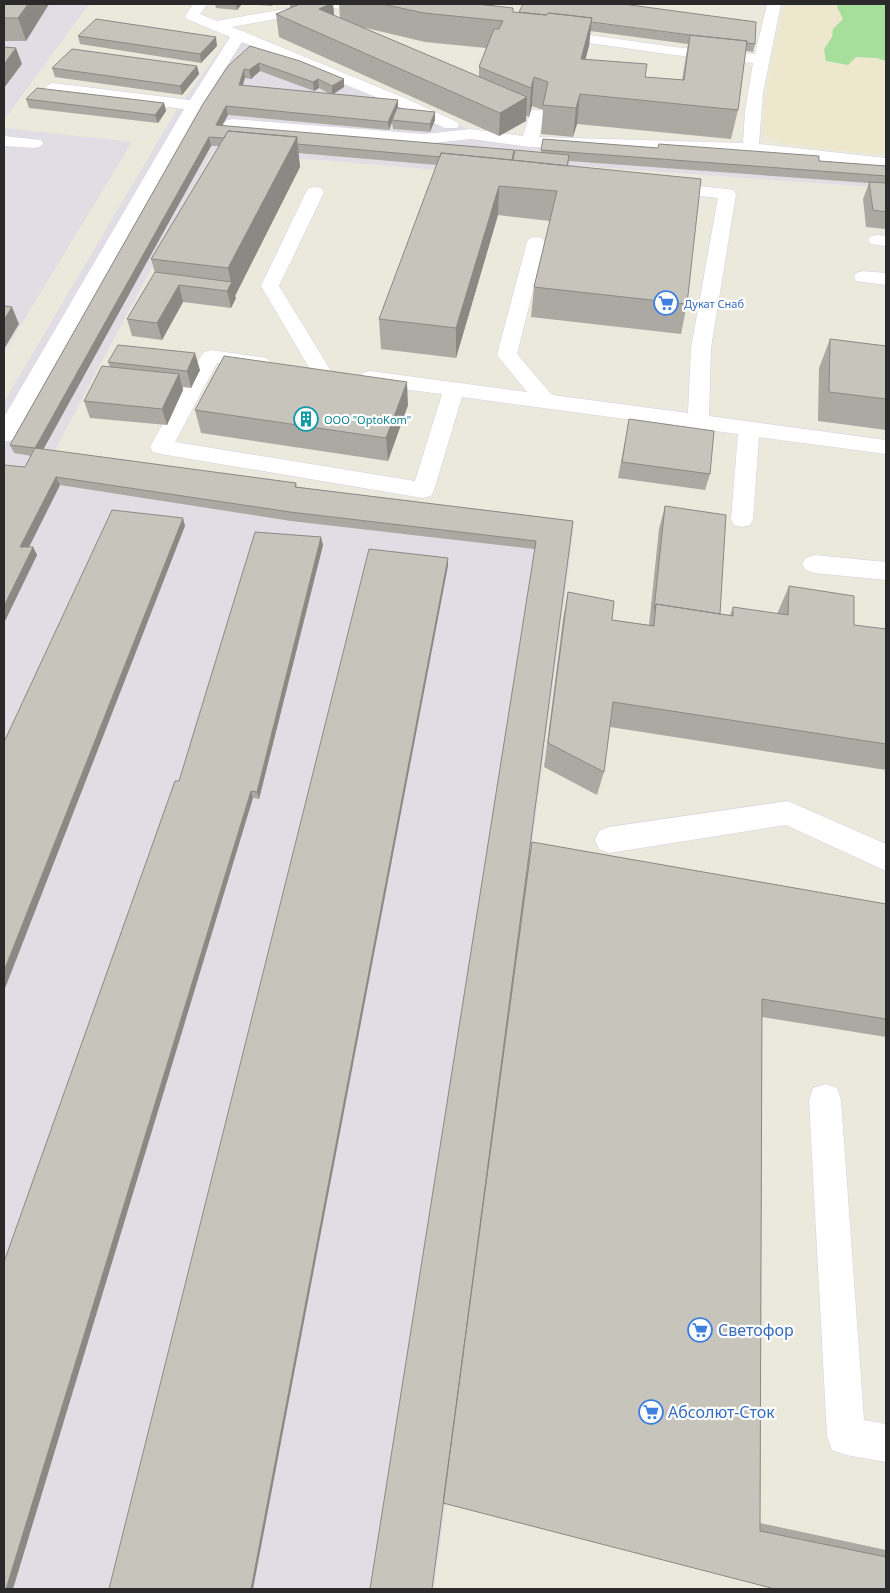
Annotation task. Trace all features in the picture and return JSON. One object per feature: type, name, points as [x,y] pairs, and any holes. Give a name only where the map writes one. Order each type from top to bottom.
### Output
[{"type":"lane","points":[[200,4],[192,16],[401,102],[471,134]]},
{"type":"lane","points":[[214,26],[335,4],[392,16]]},
{"type":"lane","points":[[751,148],[751,132],[761,59],[774,4]]},
{"type":"lane","points":[[543,32],[674,51],[761,59]]},
{"type":"lane","points":[[4,434],[194,105],[239,35]]},
{"type":"lane","points":[[198,67],[217,70]]},
{"type":"lane","points":[[53,88],[194,105]]},
{"type":"lane","points":[[354,99],[401,102]]},
{"type":"lane","points":[[530,142],[537,113]]},
{"type":"lane","points":[[232,124],[425,139],[471,134],[530,142],[751,148],[886,164]]},
{"type":"lane","points":[[4,141],[35,144]]},
{"type":"lane","points":[[642,186],[727,194],[701,348],[698,423]]},
{"type":"lane","points":[[315,192],[270,286],[337,373]]},
{"type":"lane","points":[[536,242],[507,355],[544,401]]},
{"type":"lane","points":[[863,277],[886,279]]},
{"type":"lane","points":[[454,389],[423,490],[161,447],[211,356],[886,447]]},
{"type":"lane","points":[[742,519],[749,429]]},
{"type":"lane","points":[[814,564],[886,571]]},
{"type":"lane","points":[[609,840],[788,813],[886,858]]},
{"type":"lane","points":[[825,1100],[846,1436],[886,1443]]},
{"type":"shaded area","points":[[4,4],[89,4],[4,120]]},
{"type":"shaded area","points":[[784,4],[886,4],[886,155],[783,144],[761,134],[771,61]]},
{"type":"shaded area","points":[[231,35],[486,136],[821,164],[886,188],[580,166],[582,182],[213,151],[54,452],[574,527],[434,1589],[4,1589],[4,402],[176,111]]},
{"type":"shaded area","points":[[4,128],[132,142],[4,353]]},
{"type":"green space","points":[[838,4],[886,4],[886,61],[877,58],[856,57],[848,65],[826,61],[824,49],[832,37],[833,29],[843,19],[837,7]]},
{"type":"building","points":[[4,4],[28,4],[18,18],[4,18]]},
{"type":"building","points":[[300,4],[330,4],[319,9],[527,97],[500,113],[276,14]]},
{"type":"building","points":[[382,4],[477,4],[513,8],[513,12],[546,15],[549,13],[592,18],[581,59],[647,64],[645,77],[684,80],[690,35],[747,41],[738,110],[580,94],[576,108],[543,105],[548,82],[534,77],[531,88],[479,67],[494,29],[499,29],[503,21],[424,13]]},
{"type":"building","points":[[523,4],[623,4],[756,22],[755,44],[747,43],[747,41],[591,22],[592,18],[519,12]]},
{"type":"building","points":[[96,19],[216,37],[200,54],[78,36]]},
{"type":"building","points":[[250,46],[300,61],[344,79],[332,86],[318,79],[313,82],[259,63],[249,70],[244,69],[239,85],[398,100],[388,122],[226,106],[216,125],[514,150],[512,160],[441,153],[440,157],[297,144],[297,137],[228,131],[224,138],[209,137],[35,448],[10,445],[203,104],[228,66]]},
{"type":"building","points":[[4,47],[16,48],[4,64]]},
{"type":"building","points":[[72,49],[197,66],[180,86],[52,68]]},
{"type":"building","points":[[37,88],[164,103],[155,115],[26,99]]},
{"type":"building","points":[[397,108],[435,112],[430,124],[392,120]]},
{"type":"building","points":[[228,131],[297,137],[228,268],[151,259]]},
{"type":"building","points":[[543,139],[658,148],[659,144],[819,156],[819,161],[886,166],[886,176],[541,150]]},
{"type":"building","points":[[515,150],[569,155],[567,166],[513,160]]},
{"type":"building","points":[[441,153],[701,179],[687,304],[534,287],[557,191],[499,186],[456,328],[379,319]]},
{"type":"building","points":[[869,182],[886,183],[886,212],[873,210]]},
{"type":"building","points":[[155,272],[232,282],[227,291],[179,285],[157,323],[127,319]]},
{"type":"building","points":[[4,306],[12,307],[4,320]]},
{"type":"building","points":[[830,339],[886,346],[886,399],[829,392]]},
{"type":"building","points":[[118,345],[195,353],[187,371],[108,362]]},
{"type":"building","points":[[224,356],[407,382],[386,438],[195,410]]},
{"type":"building","points":[[102,366],[179,374],[162,409],[84,401]]},
{"type":"building","points":[[629,419],[714,431],[710,474],[622,462]]},
{"type":"building","points":[[35,448],[296,483],[295,487],[573,521],[432,1589],[370,1589],[536,541],[290,512],[56,477],[20,547],[33,547],[4,606],[4,465],[25,467]]},
{"type":"building","points":[[665,506],[726,515],[720,614],[656,604],[654,609]]},
{"type":"building","points":[[112,510],[183,518],[4,971],[4,742]]},
{"type":"building","points":[[255,532],[321,537],[257,792],[251,791],[6,1589],[4,1589],[4,1262],[175,781],[179,781]]},
{"type":"building","points":[[369,549],[448,558],[251,1589],[109,1589]]},
{"type":"building","points":[[789,586],[854,596],[854,625],[886,629],[886,744],[613,702],[604,772],[548,743],[568,592],[614,601],[612,620],[654,626],[656,604],[733,616],[733,607],[788,615]]},
{"type":"building","points":[[532,842],[886,904],[886,1019],[762,999],[760,1531],[886,1557],[886,1589],[775,1589],[443,1503]]},
{"type":"place","name":"Дукат Снаб","points":[[666,303]]},
{"type":"place","name":"OOO \"OptoKom\"","points":[[306,419]]},
{"type":"place","name":"Светофор","points":[[700,1330]]},
{"type":"place","name":"Абсолют-Сток","points":[[651,1412]]}]
